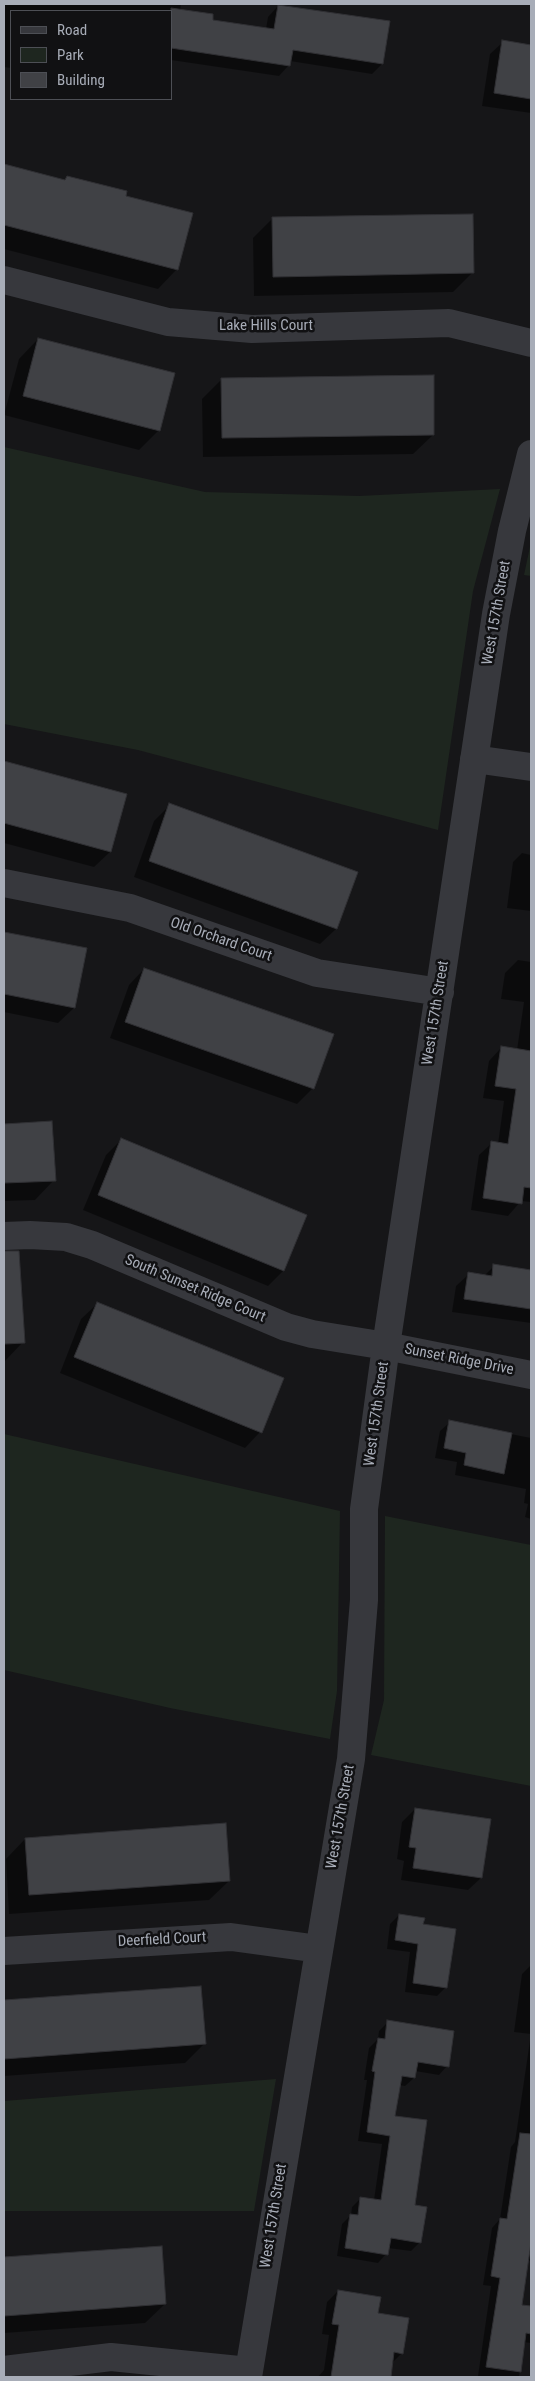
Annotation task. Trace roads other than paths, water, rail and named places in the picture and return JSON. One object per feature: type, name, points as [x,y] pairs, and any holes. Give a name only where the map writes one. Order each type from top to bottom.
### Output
[{"type":"street","name":"Lake Hills Court","points":[[4,280],[168,322],[252,329],[449,323],[531,343]]},
{"type":"street","name":"West 157th Street","points":[[248,2374],[351,1760],[364,1600],[364,1509],[386,1346],[496,614],[512,531],[531,454]]},
{"type":"street","points":[[474,759],[531,767]]},
{"type":"street","name":"Old Orchard Court","points":[[4,883],[130,908],[316,973],[440,992]]},
{"type":"street","name":"South Sunset Ridge Court","points":[[4,1236],[66,1237],[92,1246],[286,1327],[312,1334],[386,1346]]},
{"type":"street","name":"Sunset Ridge Drive","points":[[386,1346],[531,1375]]},
{"type":"street","name":"Deerfield Court","points":[[4,1950],[231,1937],[319,1949]]},
{"type":"street","points":[[4,2370],[111,2357],[248,2374]]}]
